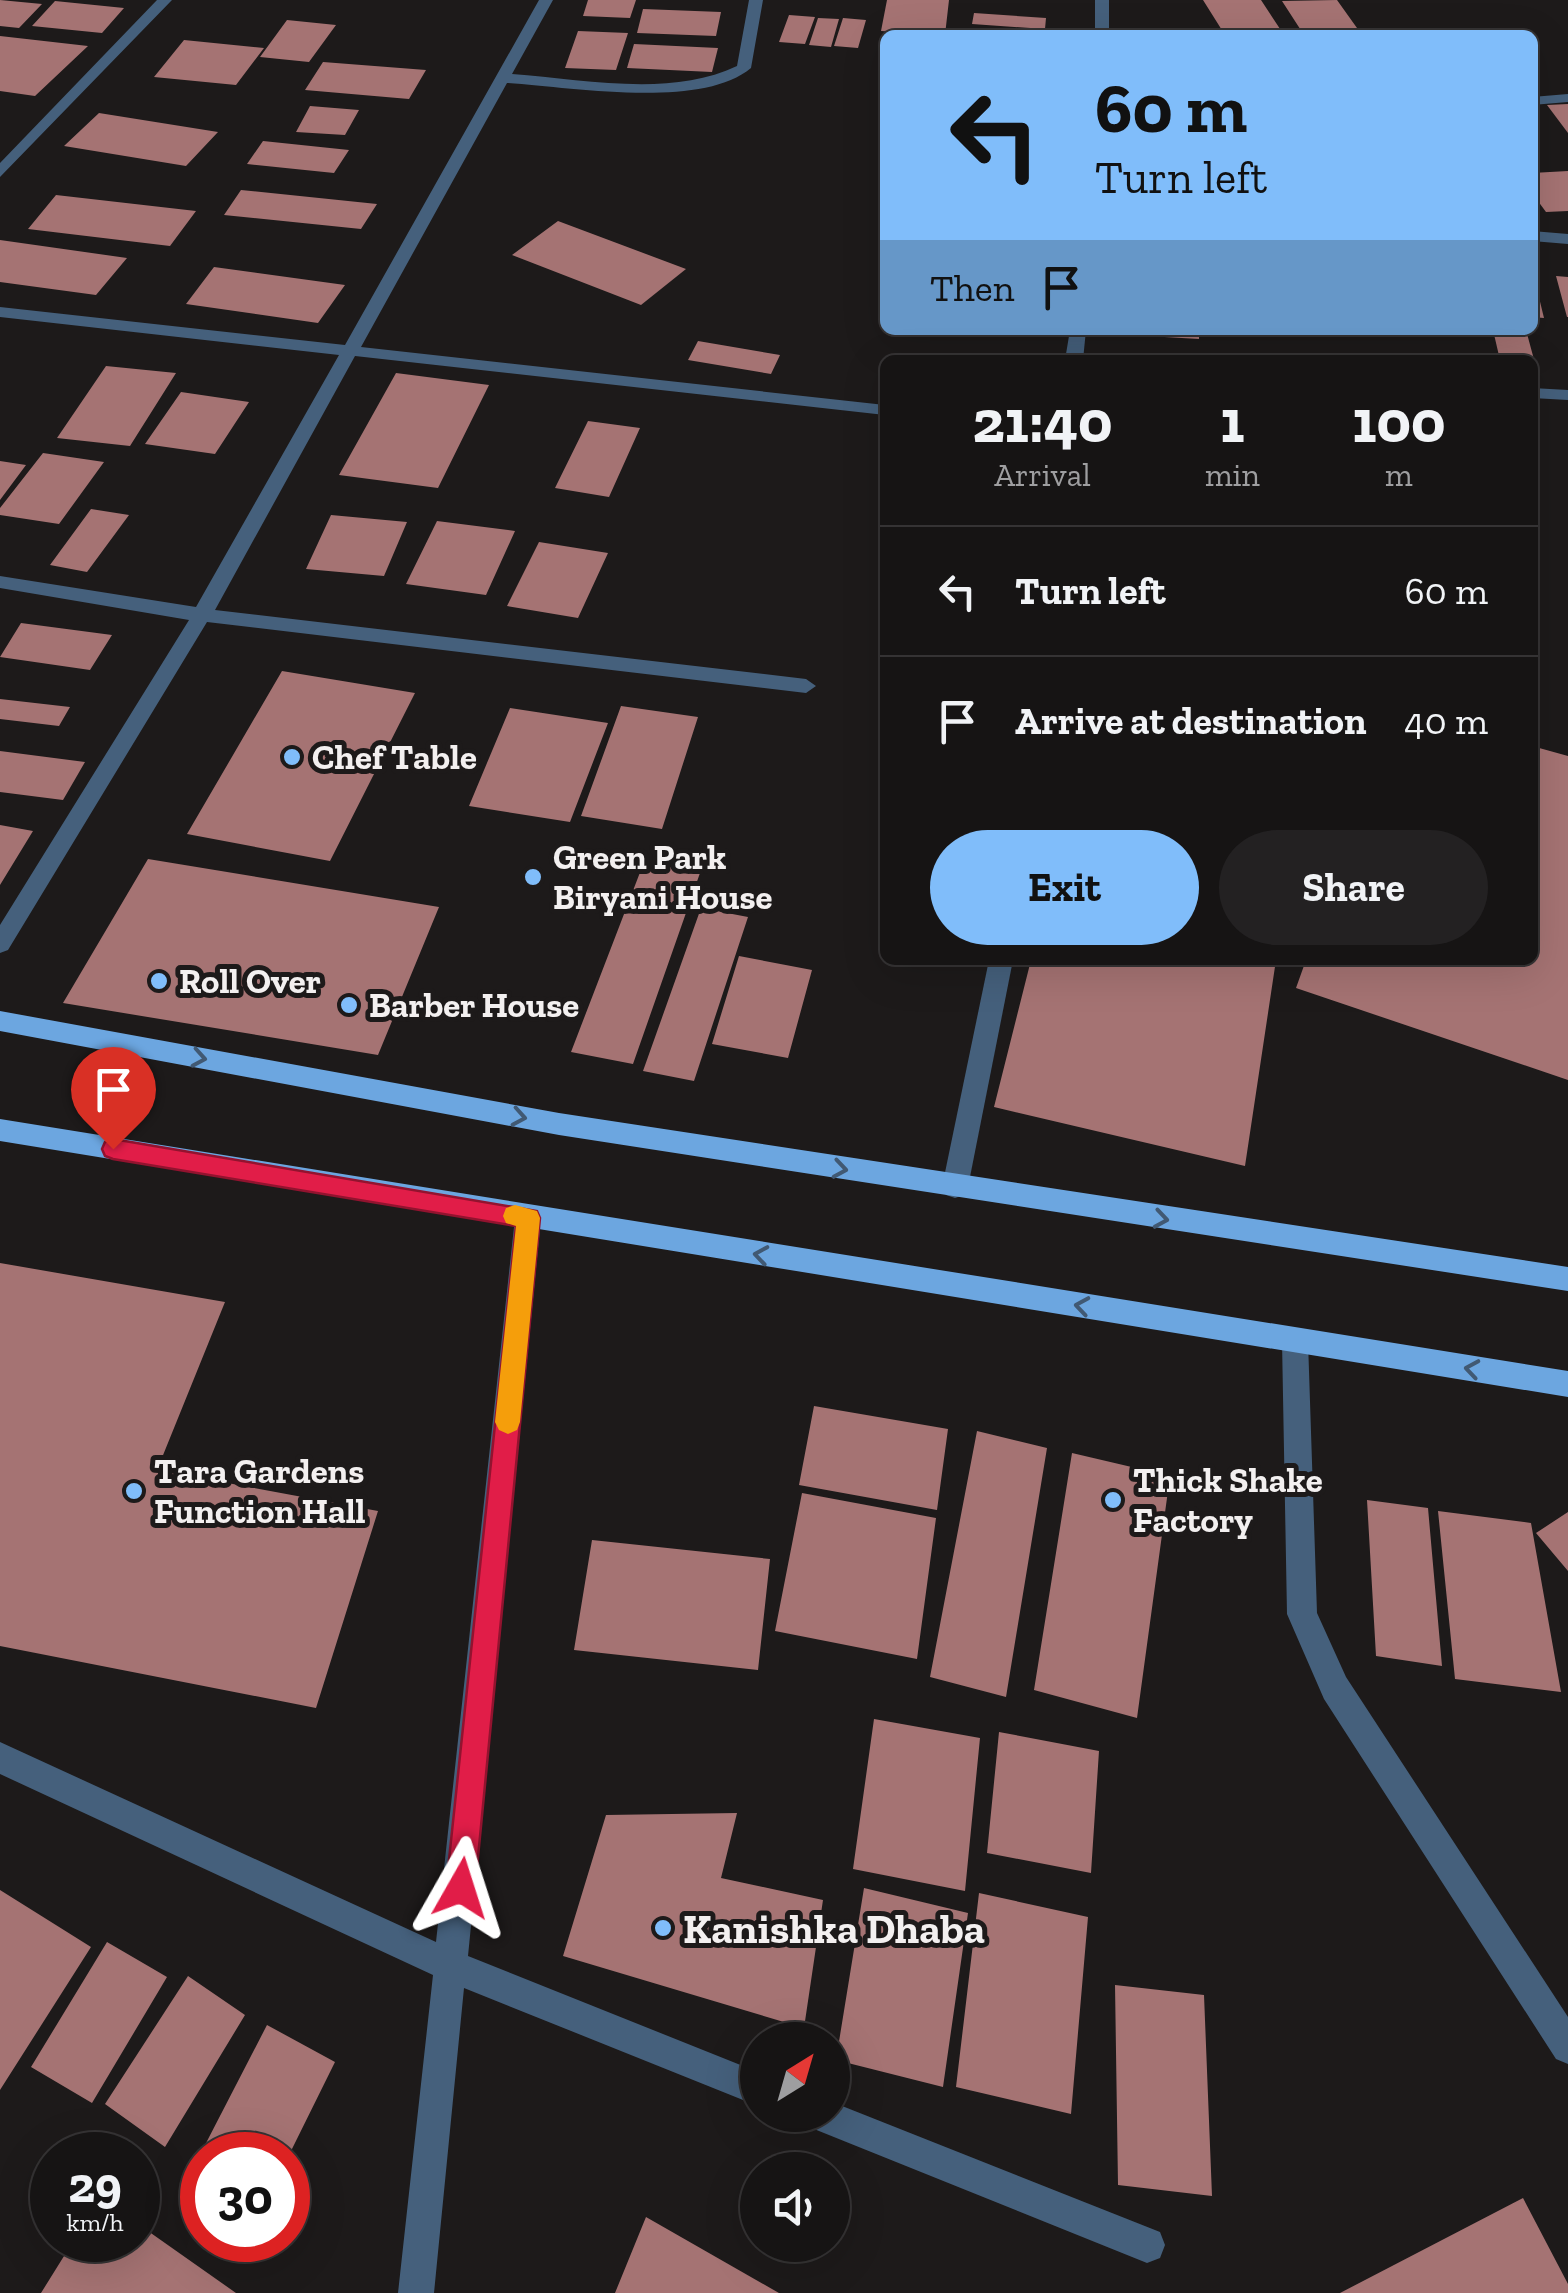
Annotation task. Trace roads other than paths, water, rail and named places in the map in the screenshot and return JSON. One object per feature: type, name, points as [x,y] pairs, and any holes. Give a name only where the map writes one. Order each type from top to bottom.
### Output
[{"type":"main road","points":[[0,1021],[559,1124],[1568,1279]]},
{"type":"main road","points":[[0,1130],[1568,1384]]},
{"type":"street","points":[[0,172],[165,0]]},
{"type":"street","points":[[0,944],[202,615],[546,0]]},
{"type":"street","points":[[502,78],[682,86],[729,79],[744,68],[756,0]]},
{"type":"street","points":[[1102,0],[1102,30]]},
{"type":"street","points":[[1538,100],[1568,98]]},
{"type":"street","points":[[1538,236],[1568,239]]},
{"type":"street","points":[[0,312],[880,409]]},
{"type":"street","points":[[1538,394],[1568,396]]},
{"type":"street","points":[[0,582],[202,615],[806,686]]},
{"type":"street","points":[[955,1187],[999,965]]},
{"type":"street","points":[[416,2293],[453,1967],[528,1218]]},
{"type":"street","points":[[1295,1340],[1302,1614],[1335,1688],[1568,2047]]},
{"type":"street","points":[[0,1758],[453,1967],[740,2082]]},
{"type":"street","points":[[850,2126],[1147,2246]]},
{"type":"place","name":"Chef Table","points":[[292,757]]},
{"type":"place","name":"Green Park Biryani House","points":[[533,877]]},
{"type":"place","name":"Roll Over","points":[[159,981]]},
{"type":"place","name":"Barber House","points":[[349,1005]]},
{"type":"place","name":"Tara Gardens Function Hall","points":[[134,1491]]},
{"type":"place","name":"Thick Shake Factory","points":[[1113,1500]]},
{"type":"place","name":"Kanishka Dhaba","points":[[663,1928]]}]
